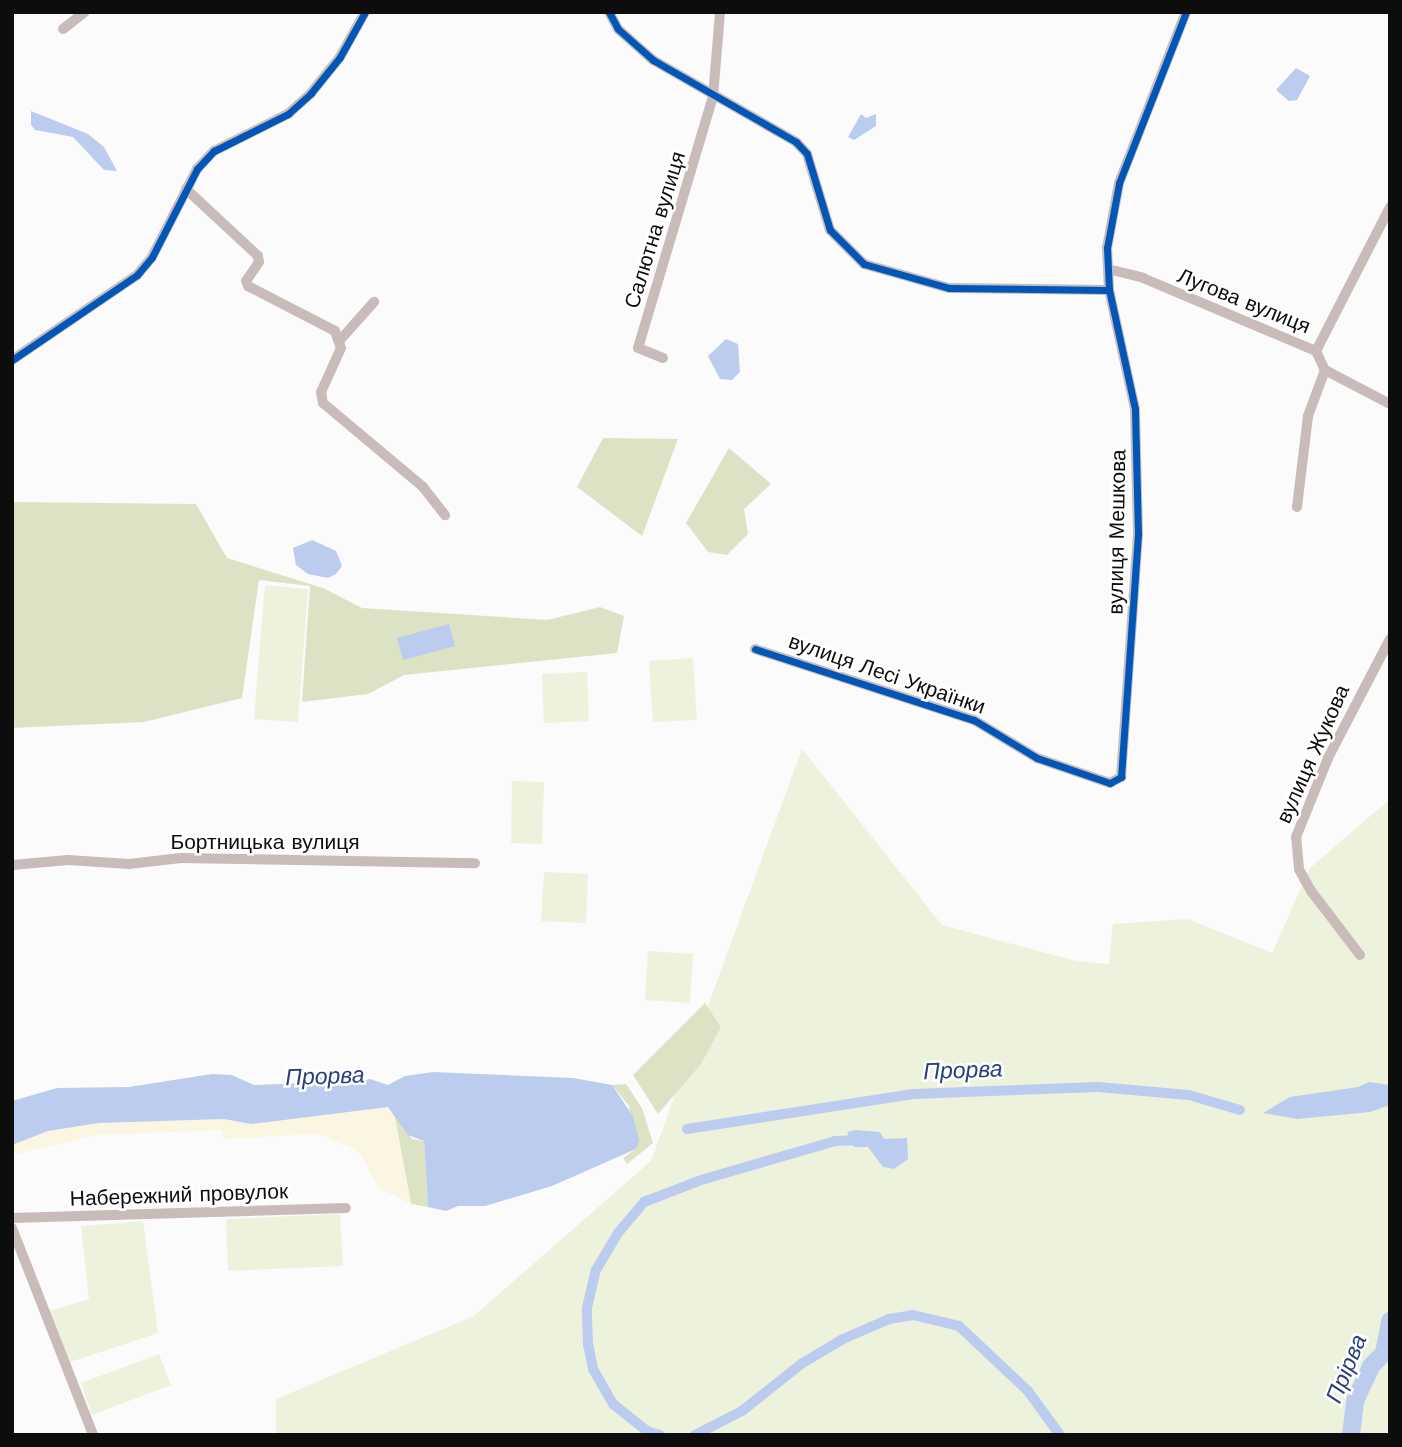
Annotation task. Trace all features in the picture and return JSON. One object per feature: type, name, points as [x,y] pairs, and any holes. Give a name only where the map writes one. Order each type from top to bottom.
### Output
[{"type":"street","points":[[63,29],[85,12]]},
{"type":"street","points":[[12,360],[137,275],[152,257],[186,189],[214,151],[288,114],[312,93],[340,57],[365,12]]},
{"type":"street","points":[[609,12],[634,46],[713,96],[796,142],[807,154],[821,209],[840,242],[864,264],[949,288],[1109,290]]},
{"type":"street","name":"Салютна вулиця","points":[[663,358],[638,348],[713,96],[720,12]]},
{"type":"street","name":"вулиця Мешкова","points":[[1121,777],[1138,534],[1135,409],[1109,290],[1108,269],[1119,183],[1186,12]]},
{"type":"street","points":[[186,189],[258,256],[259,262],[246,281],[248,286],[335,331],[341,339]]},
{"type":"street","points":[[1316,351],[1390,207]]},
{"type":"street","name":"Лугова вулиця","points":[[1108,269],[1143,278],[1316,351],[1325,370]]},
{"type":"street","points":[[374,302],[341,339],[321,391],[323,403],[424,487],[445,515]]},
{"type":"street","points":[[1297,507],[1308,416],[1325,370],[1390,404]]},
{"type":"street","name":"вулиця Жукова","points":[[1360,955],[1311,891],[1299,869],[1296,837],[1328,758],[1390,639]]},
{"type":"street","name":"вулиця Лесі Українки","points":[[755,649],[974,720],[1037,758],[1110,783],[1121,777]]},
{"type":"street","name":"Бортницька вулиця","points":[[12,865],[68,860],[129,864],[181,858],[475,863]]},
{"type":"street","name":"Набережний провулок","points":[[12,1218],[346,1208]]},
{"type":"street","points":[[12,1228],[16,1250],[93,1435]]},
{"type":"green space","points":[[603,438],[678,439],[642,536],[577,487]]},
{"type":"green space","points":[[729,448],[771,484],[744,509],[748,534],[727,555],[708,552],[686,523]]},
{"type":"green space","points":[[12,502],[196,504],[227,558],[323,588],[362,608],[547,620],[600,607],[624,616],[617,653],[404,675],[368,694],[302,702],[310,586],[259,580],[242,698],[144,722],[12,728]]},
{"type":"green space","points":[[265,585],[308,589],[298,722],[254,719]]},
{"type":"green space","points":[[693,658],[697,720],[653,722],[649,661]]},
{"type":"green space","points":[[587,672],[589,721],[544,723],[542,674]]},
{"type":"green space","points":[[802,749],[942,925],[1076,961],[1109,964],[1113,924],[1188,919],[1272,953],[1310,868],[1390,799],[1390,1435],[276,1435],[276,1399],[474,1316],[651,1161]]},
{"type":"green space","points":[[512,781],[544,782],[542,844],[511,843]]},
{"type":"green space","points":[[544,872],[588,874],[586,923],[541,921]]},
{"type":"green space","points":[[648,951],[693,954],[690,1003],[645,1000]]},
{"type":"green space","points":[[705,1003],[721,1027],[701,1064],[658,1114],[633,1075]]},
{"type":"green space","points":[[626,1084],[642,1108],[653,1143],[627,1164],[623,1158],[636,1149],[629,1106],[612,1085]]},
{"type":"green space","points":[[394,1113],[412,1139],[424,1141],[428,1207],[411,1204]]},
{"type":"green space","points":[[340,1214],[343,1266],[228,1271],[226,1219]]},
{"type":"green space","points":[[143,1221],[158,1333],[64,1364],[46,1312],[89,1299],[81,1226]]},
{"type":"green space","points":[[159,1354],[171,1385],[92,1415],[81,1383]]},
{"type":"sand","points":[[368,1106],[388,1107],[394,1113],[411,1204],[379,1188],[358,1150],[318,1134],[223,1139],[222,1130],[96,1135],[12,1155],[12,1145],[47,1131],[99,1123],[224,1119],[251,1124]]},
{"type":"water","points":[[1296,68],[1310,76],[1297,100],[1289,101],[1276,90]]},
{"type":"water","points":[[31,111],[88,134],[104,147],[117,171],[104,170],[73,137],[35,130],[31,125]]},
{"type":"water","points":[[861,114],[866,118],[876,114],[876,126],[854,140],[848,137]]},
{"type":"water","points":[[726,339],[738,344],[740,372],[732,380],[720,379],[708,356]]},
{"type":"water","points":[[312,540],[336,551],[342,566],[336,574],[328,578],[308,574],[296,565],[293,548]]},
{"type":"water","points":[[449,624],[455,646],[403,660],[397,638]]},
{"type":"water","points":[[433,1072],[573,1078],[612,1085],[633,1116],[639,1140],[636,1149],[552,1186],[485,1206],[458,1206],[446,1211],[428,1207],[424,1141],[408,1135],[388,1107],[251,1124],[224,1119],[99,1123],[48,1131],[12,1145],[12,1101],[57,1088],[129,1087],[212,1074],[232,1075],[254,1085],[308,1083],[327,1074],[353,1083],[370,1079],[388,1085],[405,1076]]},
{"type":"water","points":[[1369,1082],[1390,1085],[1390,1105],[1370,1112],[1297,1119],[1263,1113],[1290,1097],[1358,1087]]},
{"type":"water","points":[[847,1132],[880,1132],[884,1139],[907,1138],[908,1159],[894,1169],[883,1167],[868,1147],[854,1147]]},
{"type":"waterway","name":"Прорва","points":[[687,1129],[913,1094],[1098,1087],[1189,1095],[1240,1110]]},
{"type":"waterway","points":[[660,1435],[647,1431],[613,1404],[593,1369],[588,1344],[587,1308],[596,1270],[618,1233],[644,1202],[701,1180],[835,1141],[864,1140]]},
{"type":"waterway","points":[[695,1435],[742,1411],[801,1364],[843,1339],[889,1319],[913,1315],[959,1326],[1028,1391],[1060,1435]]},
{"type":"waterway","name":"Прірва","points":[[1351,1435],[1355,1401],[1371,1366],[1384,1353],[1390,1321]]},
{"type":"cycle path","points":[[12,360],[137,275],[152,257],[197,169],[214,151],[288,114],[311,93],[340,57],[365,12]]},
{"type":"cycle path","points":[[609,12],[618,29],[653,60],[796,142],[807,154],[830,230],[864,264],[949,288],[1109,290]]},
{"type":"cycle path","points":[[755,649],[974,720],[1037,758],[1110,783],[1121,777],[1138,534],[1135,409],[1109,290],[1107,248],[1119,183],[1186,12]]}]
